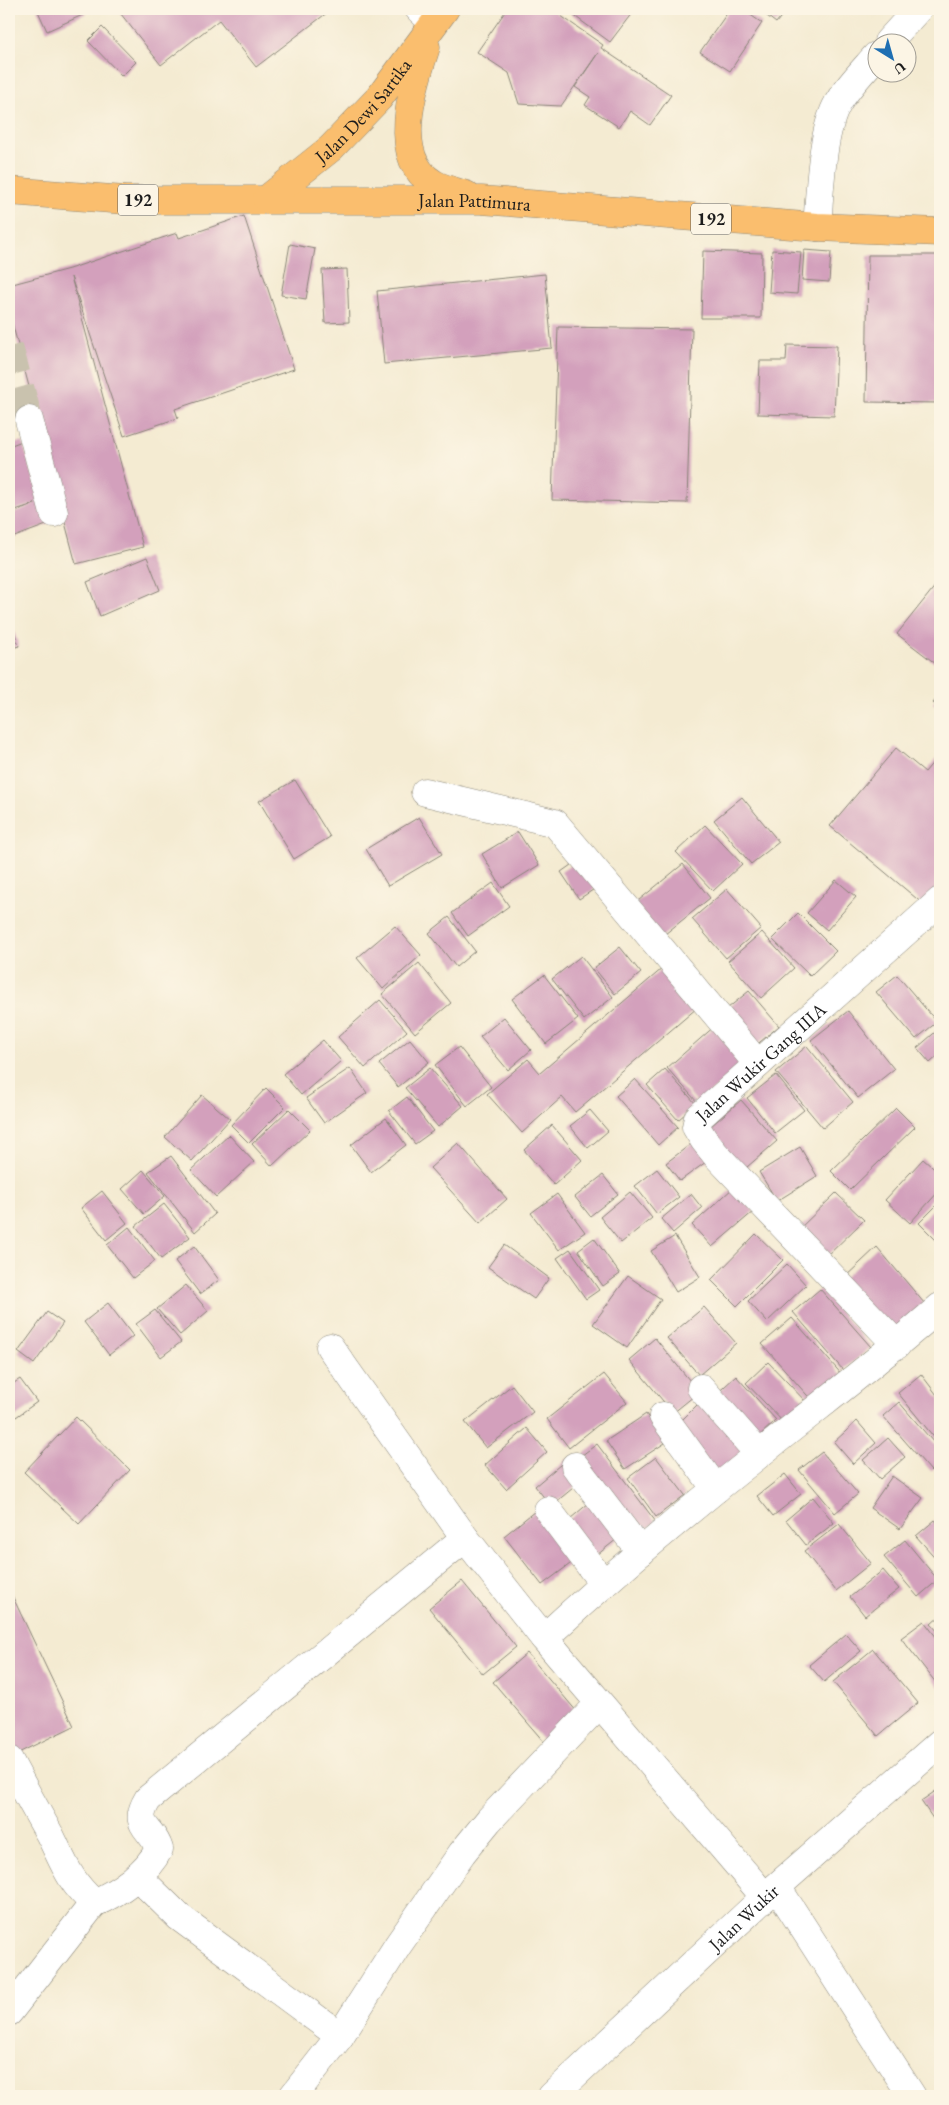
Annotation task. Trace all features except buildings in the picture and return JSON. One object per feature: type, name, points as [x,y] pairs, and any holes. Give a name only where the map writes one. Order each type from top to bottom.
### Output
[{"type":"main road","name":"Jalan Dewi Sartika","points":[[267,199],[331,148],[379,98],[433,13]]},
{"type":"main road","points":[[433,13],[415,80],[407,120],[410,148],[418,170],[433,183],[481,200]]},
{"type":"main road","name":"Jalan Pattimura","points":[[9,191],[125,200],[481,200],[817,227],[940,232]]},
{"type":"street","points":[[897,32],[918,9]]},
{"type":"street","points":[[817,227],[827,127],[837,104],[866,68]]},
{"type":"street","points":[[29,420],[54,513]]},
{"type":"street","points":[[425,792],[555,823],[758,1064]]},
{"type":"street","name":"Jalan Wukir Gang IIIA","points":[[897,1345],[716,1155],[696,1127],[698,1118],[940,901]]},
{"type":"street","points":[[544,1638],[603,1583],[940,1308]]},
{"type":"street","points":[[330,1347],[465,1538],[544,1638],[599,1704],[771,1892],[912,2096]]},
{"type":"street","points":[[701,1388],[759,1454]]},
{"type":"street","points":[[663,1416],[716,1489]]},
{"type":"street","points":[[575,1466],[641,1552]]},
{"type":"street","points":[[548,1510],[603,1583]]},
{"type":"street","points":[[9,2012],[94,1902],[113,1893],[137,1876],[155,1856],[159,1849],[157,1843],[143,1824],[142,1810],[148,1799],[465,1538]]},
{"type":"street","points":[[293,2096],[340,2036],[398,1945],[462,1852],[599,1704]]},
{"type":"street","name":"Jalan Wukir","points":[[552,2096],[771,1892],[940,1744]]},
{"type":"street","points":[[9,1760],[50,1836],[70,1878],[94,1902]]},
{"type":"street","points":[[137,1876],[179,1917],[340,2036]]},
{"type":"tunnel","points":[[9,347],[29,420]]}]
